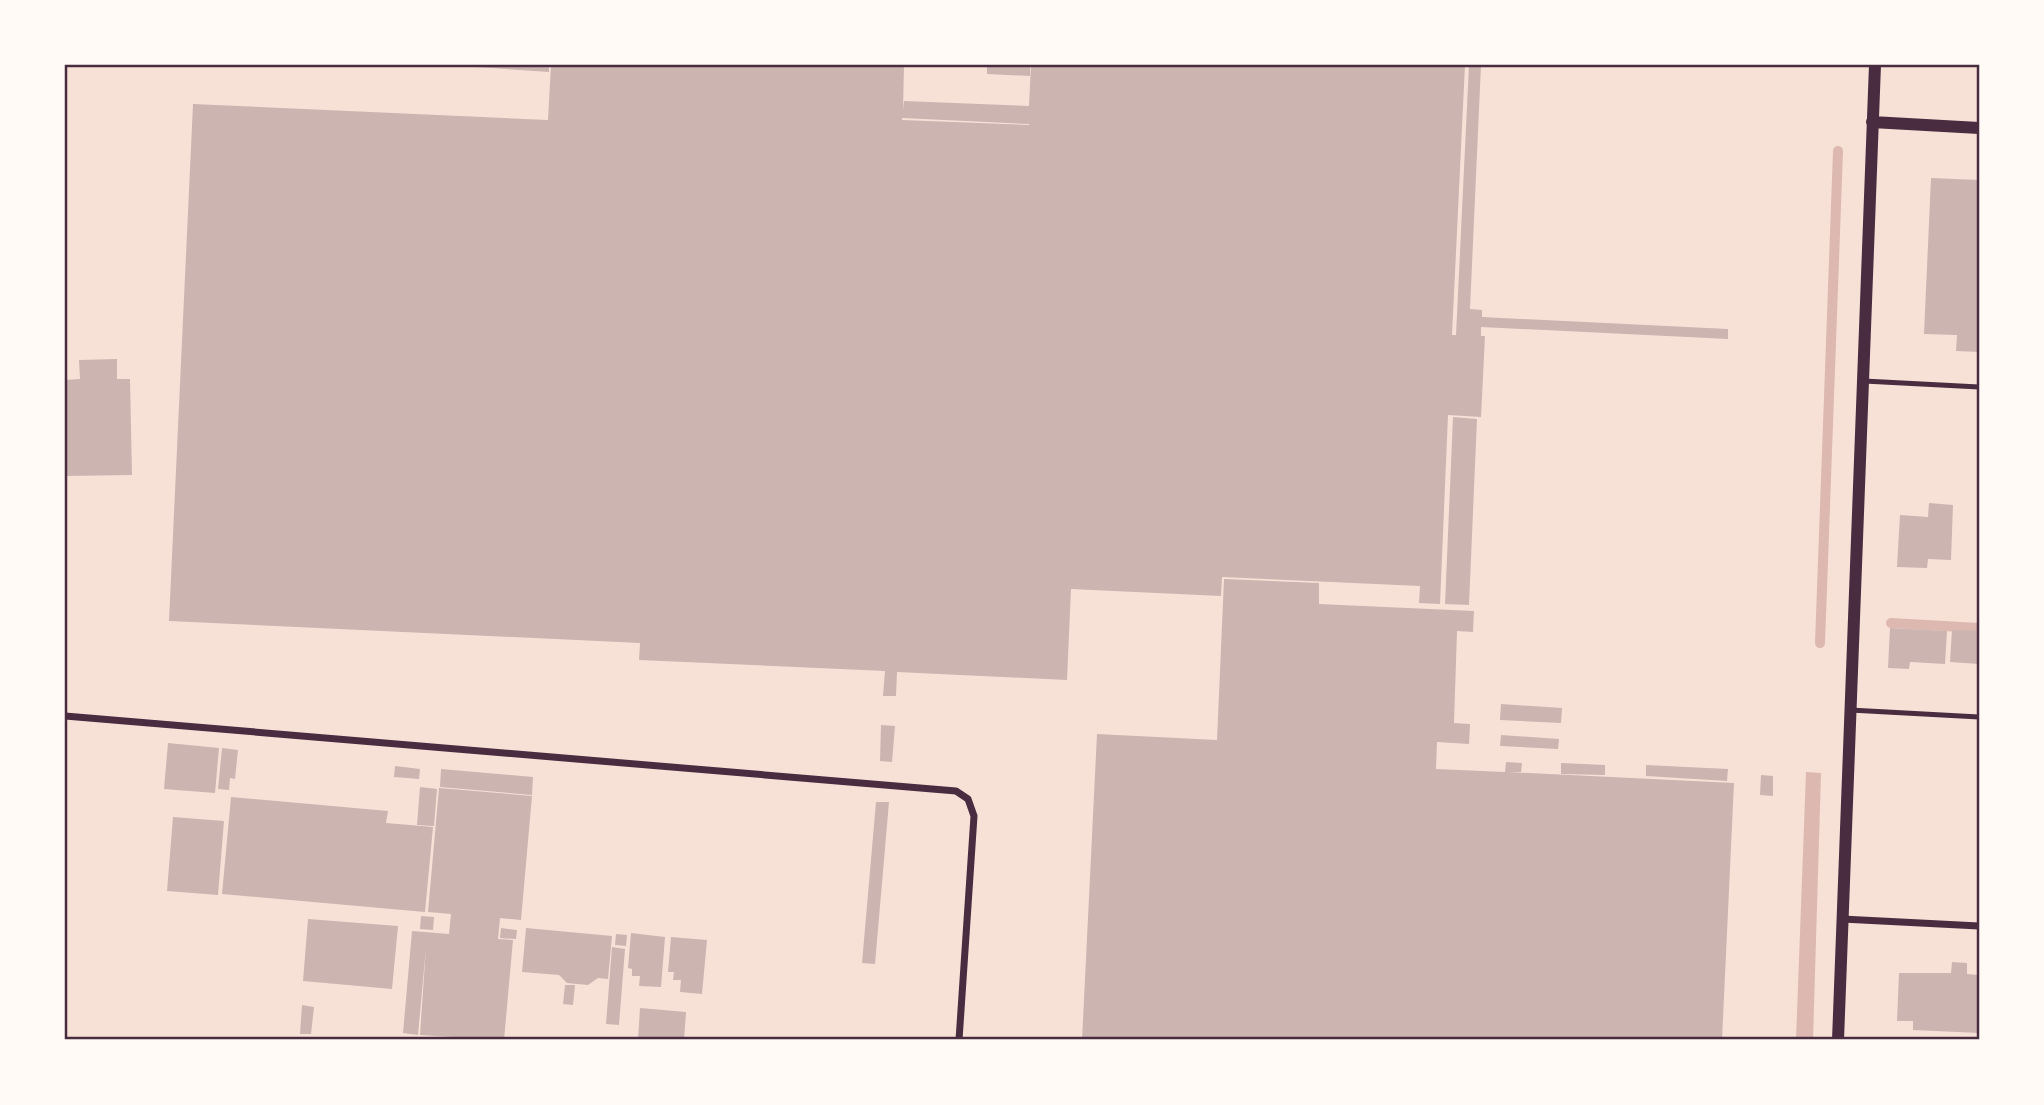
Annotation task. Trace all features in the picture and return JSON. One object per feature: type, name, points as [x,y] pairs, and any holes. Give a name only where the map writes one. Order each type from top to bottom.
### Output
[{"type":"street","points":[[1838,1040],[1875,65]]},
{"type":"street","points":[[1872,122],[1979,128]]},
{"type":"street","points":[[65,716],[956,791],[968,799],[974,816],[959,1040]]},
{"type":"street","points":[[1842,919],[1979,926]]},
{"type":"lane","points":[[1863,381],[1979,387]]},
{"type":"lane","points":[[1850,710],[1979,717]]},
{"type":"shaded area","points":[[1806,772],[1821,773],[1813,1040],[1796,1040]]},
{"type":"building","points":[[446,65],[549,65],[549,72]]},
{"type":"building","points":[[551,65],[904,65],[903,110],[904,101],[1029,106],[1031,65],[1465,65],[1452,335],[1456,335],[1469,65],[1481,65],[1470,309],[1482,310],[1482,317],[1728,329],[1728,339],[1481,327],[1481,336],[1485,336],[1481,417],[1448,415],[1440,604],[1419,603],[1420,586],[1222,577],[1221,596],[1071,589],[1067,680],[897,672],[896,696],[883,696],[885,671],[639,660],[640,643],[169,621],[193,104],[548,120]],"holes":[[[902,118],[1029,124],[902,120]]]},
{"type":"building","points":[[987,65],[1030,65],[1030,76],[987,74]]},
{"type":"building","points":[[1931,178],[1979,180],[1979,352],[1956,351],[1957,335],[1924,334]]},
{"type":"building","points":[[117,359],[117,379],[130,379],[132,475],[65,476],[65,380],[80,379],[79,360]]},
{"type":"building","points":[[1453,417],[1477,419],[1469,605],[1445,604]]},
{"type":"building","points":[[1929,503],[1953,505],[1951,560],[1928,559],[1927,568],[1897,567],[1900,515],[1928,517]]},
{"type":"building","points":[[1224,579],[1319,583],[1319,604],[1474,611],[1473,632],[1457,631],[1454,723],[1470,724],[1469,744],[1437,742],[1436,769],[1505,772],[1506,762],[1522,763],[1521,772],[1508,772],[1734,783],[1722,1040],[1082,1040],[1097,734],[1217,740]]},
{"type":"building","points":[[1890,628],[1947,631],[1945,664],[1910,662],[1909,669],[1888,668]]},
{"type":"building","points":[[1952,630],[1979,631],[1979,664],[1950,662]]},
{"type":"building","points":[[1501,704],[1562,708],[1561,723],[1500,720]]},
{"type":"building","points":[[881,725],[895,726],[892,762],[880,761]]},
{"type":"building","points":[[1501,735],[1559,739],[1558,749],[1500,746]]},
{"type":"building","points":[[168,743],[219,748],[215,793],[164,789]]},
{"type":"building","points":[[222,748],[238,750],[235,779],[230,778],[229,790],[218,789]]},
{"type":"building","points":[[1561,763],[1605,765],[1605,775],[1561,774]]},
{"type":"building","points":[[1646,765],[1728,769],[1727,781],[1646,776]]},
{"type":"building","points":[[395,766],[420,769],[419,779],[394,777]]},
{"type":"building","points":[[441,769],[533,777],[532,795],[440,787]]},
{"type":"building","points":[[1761,775],[1773,776],[1773,796],[1760,795]]},
{"type":"building","points":[[420,787],[437,789],[434,826],[417,825]]},
{"type":"building","points":[[439,788],[532,796],[521,920],[500,918],[498,939],[513,940],[504,1040],[420,1035],[426,947],[418,1035],[403,1033],[412,931],[449,934],[451,914],[428,912]]},
{"type":"building","points":[[231,797],[388,811],[386,823],[433,827],[425,912],[222,894]]},
{"type":"building","points":[[876,802],[889,802],[875,964],[862,963]]},
{"type":"building","points":[[173,817],[224,821],[218,895],[167,891]]},
{"type":"building","points":[[421,916],[434,917],[433,930],[420,929]]},
{"type":"building","points":[[308,919],[398,926],[392,989],[303,981]]},
{"type":"building","points":[[501,928],[517,930],[516,939],[500,938]]},
{"type":"building","points":[[526,928],[612,936],[608,979],[598,978],[588,985],[567,983],[559,975],[522,972]]},
{"type":"building","points":[[631,933],[665,937],[661,987],[639,986],[640,976],[632,976],[632,969],[628,968]]},
{"type":"building","points":[[616,934],[627,935],[626,946],[615,945]]},
{"type":"building","points":[[671,937],[707,940],[702,994],[680,992],[681,980],[673,980],[674,972],[668,972]]},
{"type":"building","points":[[612,947],[625,949],[619,1025],[606,1024]]},
{"type":"building","points":[[1952,962],[1967,963],[1967,974],[1979,975],[1979,1033],[1913,1030],[1913,1021],[1897,1021],[1899,973],[1951,973]]},
{"type":"building","points":[[565,985],[575,985],[573,1005],[563,1004]]},
{"type":"building","points":[[302,1005],[314,1007],[311,1034],[300,1034]]},
{"type":"building","points":[[640,1008],[686,1012],[684,1040],[638,1040]]},
{"type":"waterway","points":[[1820,643],[1838,151]]},
{"type":"waterway","points":[[1891,623],[1979,628]]}]
